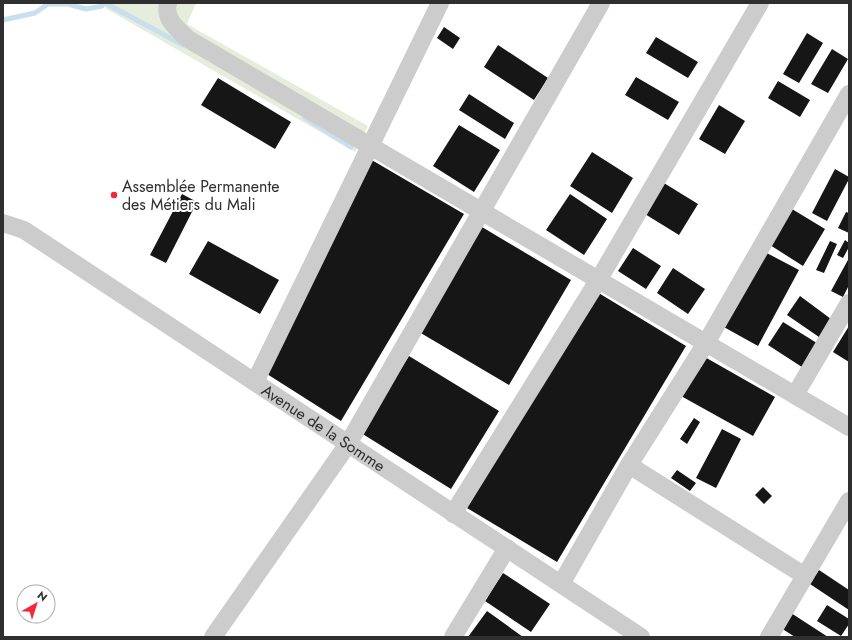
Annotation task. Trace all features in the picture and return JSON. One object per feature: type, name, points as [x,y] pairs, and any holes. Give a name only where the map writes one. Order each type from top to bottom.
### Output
[{"type":"street","points":[[168,3],[166,12],[172,24],[188,39],[849,427]]},
{"type":"street","points":[[255,382],[440,3]]},
{"type":"street","points":[[213,637],[348,444],[601,3]]},
{"type":"street","points":[[453,514],[599,279],[760,3]]},
{"type":"street","points":[[561,584],[629,465],[706,343],[849,94]]},
{"type":"street","name":"Avenue de la Somme","points":[[3,223],[24,230],[641,637]]},
{"type":"street","points":[[795,395],[849,304]]},
{"type":"street","points":[[629,465],[805,576]]},
{"type":"street","points":[[769,637],[849,501]]},
{"type":"street","points":[[453,637],[506,548]]},
{"type":"green space","points":[[108,3],[196,3],[187,24],[368,126],[355,152],[105,8]]},
{"type":"building","points":[[444,27],[460,38],[453,49],[437,38]]},
{"type":"building","points":[[807,33],[823,43],[799,83],[783,74]]},
{"type":"building","points":[[656,37],[698,62],[688,78],[646,53]]},
{"type":"building","points":[[498,45],[548,78],[534,100],[484,67]]},
{"type":"building","points":[[832,49],[848,59],[828,93],[811,84]]},
{"type":"building","points":[[636,77],[679,102],[668,120],[625,95]]},
{"type":"building","points":[[218,78],[291,122],[275,149],[201,105]]},
{"type":"building","points":[[778,81],[810,100],[800,117],[768,98]]},
{"type":"building","points":[[469,94],[514,123],[505,139],[459,110]]},
{"type":"building","points":[[719,105],[745,121],[725,154],[699,139]]},
{"type":"building","points":[[459,125],[500,150],[474,192],[433,166]]},
{"type":"building","points":[[592,152],[633,178],[612,213],[570,186]]},
{"type":"building","points":[[370,159],[464,214],[341,421],[267,374]]},
{"type":"building","points":[[835,169],[849,177],[849,179],[827,221],[812,213]]},
{"type":"building","points":[[659,180],[698,204],[679,235],[640,211]]},
{"type":"building","points":[[182,194],[197,202],[166,263],[150,255]]},
{"type":"building","points":[[570,194],[607,219],[584,255],[546,230]]},
{"type":"building","points":[[792,209],[825,229],[803,266],[770,245]]},
{"type":"building","points":[[846,212],[849,213],[849,233],[838,228]]},
{"type":"building","points":[[482,227],[571,280],[509,385],[419,332]]},
{"type":"building","points":[[845,240],[849,243],[849,247],[843,258],[837,255]]},
{"type":"building","points":[[208,241],[279,280],[260,314],[189,274]]},
{"type":"building","points":[[830,241],[837,244],[824,273],[816,270]]},
{"type":"building","points":[[633,248],[661,266],[646,289],[618,271]]},
{"type":"building","points":[[763,251],[799,270],[758,346],[722,326]]},
{"type":"building","points":[[849,258],[849,285],[843,297],[831,291]]},
{"type":"building","points":[[673,268],[705,289],[688,314],[657,293]]},
{"type":"building","points":[[597,292],[686,346],[557,562],[467,508]]},
{"type":"building","points":[[800,296],[831,319],[819,337],[787,315]]},
{"type":"building","points":[[783,322],[820,345],[805,369],[768,345]]},
{"type":"building","points":[[849,326],[849,362],[833,352]]},
{"type":"building","points":[[409,356],[499,411],[451,489],[361,433]]},
{"type":"building","points":[[703,356],[775,397],[753,436],[681,396]]},
{"type":"building","points":[[694,418],[700,422],[687,444],[680,439]]},
{"type":"building","points":[[722,429],[741,439],[716,488],[696,478]]},
{"type":"building","points":[[677,470],[696,483],[690,491],[671,478]]},
{"type":"building","points":[[763,487],[772,496],[764,504],[755,495]]},
{"type":"building","points":[[819,570],[849,590],[849,610],[810,584]]},
{"type":"building","points":[[503,573],[550,604],[531,632],[485,601]]},
{"type":"building","points":[[827,605],[849,619],[849,624],[841,636],[817,621]]},
{"type":"building","points":[[487,611],[523,637],[468,637]]},
{"type":"building","points":[[791,613],[828,637],[795,637],[781,628]]},
{"type":"waterway","points":[[3,20],[35,13],[48,4],[68,4],[86,9],[102,6],[104,3]]},
{"type":"waterway","points":[[105,3],[183,45]]},
{"type":"waterway","points":[[305,118],[351,147]]},
{"type":"place","name":"Assemblée Permanente des Métiers du Mali","points":[[114,195]]}]
